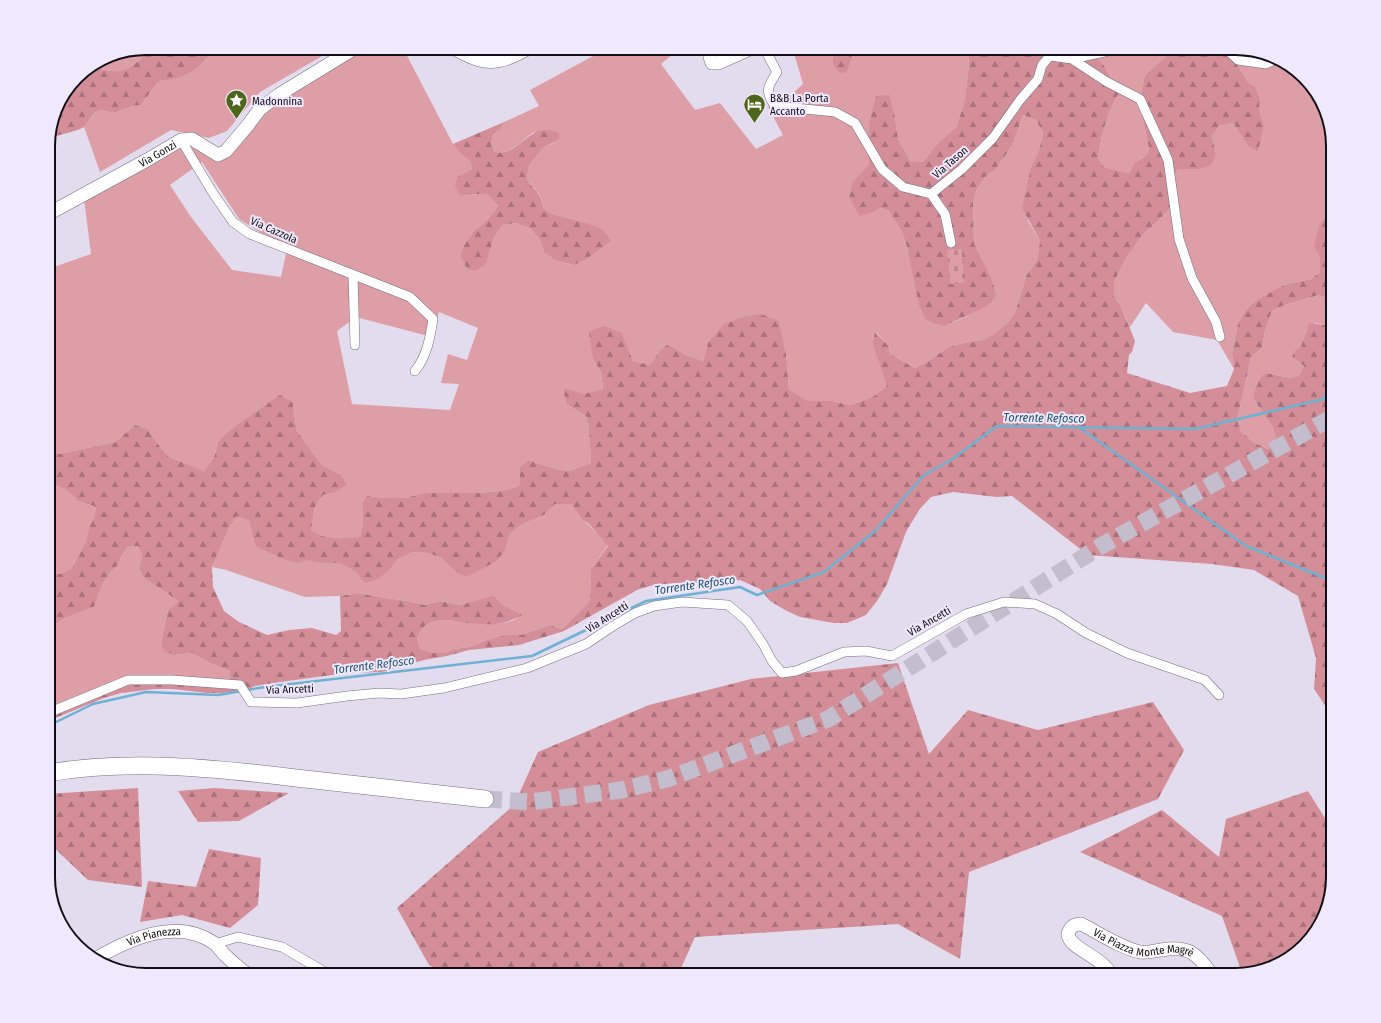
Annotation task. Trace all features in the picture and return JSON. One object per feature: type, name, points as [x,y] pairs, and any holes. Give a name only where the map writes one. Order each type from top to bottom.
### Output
[{"type":"highway","points":[[55,772],[124,766],[232,770],[485,799]]},
{"type":"street","name":"Via Gonzi","points":[[55,210],[181,140],[192,138],[218,154],[226,151],[260,109],[280,94],[344,55]]},
{"type":"street","points":[[466,55],[489,62],[500,61],[513,55]]},
{"type":"street","points":[[710,55],[712,62],[718,63],[736,55]]},
{"type":"street","name":"Via Tason","points":[[768,55],[777,72],[768,85],[769,96],[775,106],[835,112],[855,123],[882,169],[903,187],[931,194],[962,169],[993,138],[1020,100],[1038,79],[1042,65],[1050,56],[1072,59],[1090,55]]},
{"type":"street","points":[[1233,55],[1238,60],[1266,64],[1270,62]]},
{"type":"street","points":[[1072,59],[1107,82],[1140,99],[1168,160],[1179,239],[1192,278],[1216,322],[1220,337]]},
{"type":"street","name":"Via Cazzola","points":[[181,140],[213,193],[233,222],[250,234],[410,297],[433,319],[430,341],[422,362],[415,371]]},
{"type":"street","points":[[931,194],[945,214],[951,243]]},
{"type":"street","points":[[354,275],[356,345]]},
{"type":"street","name":"Via Ancetti","points":[[55,710],[128,680],[172,680],[240,685],[251,702],[297,703],[347,696],[379,693],[401,694],[444,688],[526,668],[586,644],[635,613],[654,606],[682,602],[728,605],[747,621],[763,644],[772,661],[782,673],[796,671],[844,652],[866,652],[892,656],[966,614],[1004,602],[1035,604],[1057,614],[1086,633],[1126,654],[1205,680],[1219,695]]},
{"type":"street","name":"Via Piazza Monte Magrè","points":[[1107,968],[1105,965],[1070,941],[1068,934],[1069,930],[1076,924],[1081,924],[1124,946],[1142,952],[1148,953],[1179,948],[1186,949],[1193,953],[1206,968]]},
{"type":"street","name":"Via Pianezza","points":[[101,956],[117,946],[137,938],[182,931],[200,936],[215,944],[240,968]]},
{"type":"street","points":[[215,944],[238,937],[282,947],[318,968]]},
{"type":"green space","points":[[144,55],[131,66],[119,71],[99,68],[123,58]]},
{"type":"green space","points":[[144,55],[209,55],[203,63],[189,73],[177,78],[158,82],[141,105],[133,106],[114,113],[101,110],[94,113],[84,127],[56,136],[58,123],[64,106],[70,96],[86,78],[99,68],[119,71],[137,62]]},
{"type":"green space","points":[[209,55],[324,55],[260,92],[227,131],[209,138],[171,130],[100,172],[84,127],[94,113],[101,110],[114,113],[133,106],[141,105],[158,82],[176,78],[203,63]]},
{"type":"green space","points":[[349,55],[407,55],[453,144],[461,154],[470,161],[472,169],[458,176],[454,184],[462,196],[487,194],[498,206],[488,219],[474,231],[465,243],[460,255],[486,264],[495,235],[503,225],[516,223],[531,229],[540,240],[544,252],[554,260],[574,265],[586,223],[553,214],[544,209],[542,199],[527,179],[529,166],[542,149],[555,142],[534,132],[516,146],[506,151],[495,152],[491,144],[493,135],[502,128],[504,122],[539,106],[530,90],[595,55],[672,55],[661,64],[695,110],[720,103],[756,149],[783,135],[768,107],[785,100],[803,84],[794,55],[832,55],[832,58],[852,55],[968,55],[969,63],[965,99],[957,126],[937,144],[923,162],[911,162],[898,139],[895,117],[869,125],[869,164],[853,181],[871,213],[881,208],[889,211],[902,232],[926,320],[936,325],[953,322],[991,303],[991,277],[974,243],[973,201],[977,189],[985,177],[996,169],[1013,144],[1023,115],[1036,120],[1043,133],[1039,150],[1031,167],[1028,221],[1040,241],[1037,260],[1026,276],[1015,313],[1009,321],[994,334],[983,340],[963,343],[947,348],[915,368],[890,354],[889,346],[876,332],[882,369],[887,386],[874,396],[850,405],[833,401],[808,401],[789,389],[786,354],[779,322],[708,343],[703,361],[684,354],[668,344],[660,350],[650,365],[633,361],[622,334],[593,359],[601,372],[603,389],[584,395],[563,388],[566,404],[586,416],[589,430],[591,463],[569,471],[556,469],[528,460],[520,467],[519,486],[502,491],[476,493],[423,493],[406,498],[367,496],[362,503],[363,522],[360,537],[328,538],[316,534],[311,530],[315,507],[323,495],[333,493],[340,474],[322,465],[297,431],[293,403],[244,421],[230,430],[219,440],[214,457],[204,473],[192,466],[169,457],[148,429],[135,425],[115,442],[59,454],[55,453],[55,267],[91,254],[84,199],[179,144],[215,155],[270,100]],"holes":[[[202,162],[239,219],[287,249],[281,277],[232,270],[191,217],[170,185]],[[439,312],[478,328],[467,360],[448,354],[441,383],[459,384],[450,410],[352,404],[337,331],[356,317],[432,337]]]},
{"type":"green space","points":[[833,55],[852,55],[847,72],[840,73],[835,68]]},
{"type":"green space","points":[[968,55],[1096,55],[1106,68],[1110,77],[1117,83],[1119,93],[1105,124],[1098,158],[1104,167],[1129,173],[1134,163],[1146,156],[1149,148],[1139,101],[1145,75],[1167,55],[1232,55],[1248,82],[1255,86],[1260,99],[1259,110],[1264,124],[1258,151],[1248,146],[1233,123],[1219,126],[1212,136],[1216,154],[1211,165],[1201,169],[1178,169],[1173,180],[1171,202],[1167,212],[1142,236],[1125,260],[1114,282],[1114,296],[1121,306],[1135,341],[1132,352],[1129,355],[1127,373],[1190,393],[1227,386],[1234,369],[1232,353],[1238,323],[1245,311],[1253,303],[1278,288],[1291,283],[1311,279],[1320,272],[1320,257],[1314,247],[1320,223],[1326,216],[1326,298],[1319,295],[1277,308],[1272,311],[1265,331],[1262,348],[1251,357],[1237,420],[1241,431],[1253,442],[1268,449],[1278,443],[1272,426],[1253,398],[1256,388],[1263,375],[1266,373],[1291,378],[1299,375],[1304,366],[1292,357],[1294,352],[1301,347],[1309,323],[1324,325],[1326,323],[1326,707],[1314,689],[1316,658],[1298,596],[1254,570],[1212,564],[1088,555],[1012,496],[997,497],[953,492],[931,497],[919,510],[906,532],[887,584],[877,601],[866,615],[847,623],[834,623],[800,617],[770,601],[760,589],[740,580],[653,585],[637,590],[564,631],[519,645],[469,650],[424,660],[382,672],[347,673],[280,682],[255,686],[244,691],[207,693],[173,689],[155,689],[121,693],[104,698],[55,718],[55,708],[119,684],[170,682],[183,686],[223,686],[230,681],[230,671],[210,663],[192,653],[175,655],[164,651],[161,642],[168,610],[178,601],[145,579],[139,570],[142,556],[138,546],[128,547],[122,555],[118,565],[103,583],[94,607],[65,618],[55,625],[55,573],[60,574],[72,568],[86,541],[96,507],[78,501],[65,489],[55,485],[55,453],[59,454],[115,442],[135,425],[148,429],[169,457],[204,472],[214,457],[219,440],[230,430],[280,395],[293,403],[297,431],[322,465],[340,474],[347,485],[333,493],[323,495],[315,507],[311,530],[316,534],[328,537],[360,537],[363,522],[362,503],[367,496],[406,498],[423,493],[476,493],[502,491],[519,486],[520,467],[528,460],[556,469],[569,471],[591,463],[589,430],[586,416],[566,404],[563,388],[584,394],[603,389],[601,372],[593,359],[589,332],[604,326],[622,333],[633,361],[650,365],[660,350],[668,344],[684,354],[703,361],[708,343],[724,324],[743,317],[760,314],[779,321],[786,354],[789,389],[808,401],[833,401],[850,405],[874,396],[887,386],[873,344],[875,332],[889,346],[890,354],[915,368],[947,348],[963,343],[983,340],[994,334],[1009,321],[1015,313],[1026,276],[1037,260],[1040,241],[1022,208],[1031,167],[1039,150],[1043,133],[1036,120],[1023,115],[1013,144],[996,169],[985,177],[977,189],[973,201],[974,243],[991,277],[996,295],[991,303],[980,310],[944,326],[934,324],[926,320],[919,305],[907,247],[902,232],[889,211],[881,208],[860,216],[849,198],[853,181],[869,164],[869,125],[876,96],[889,95],[895,117],[898,139],[911,162],[923,162],[937,144],[957,126],[965,99],[969,63]],"holes":[[[555,504],[572,504],[583,521],[588,523],[608,546],[591,569],[590,601],[562,629],[550,625],[521,635],[507,635],[487,640],[469,647],[453,649],[446,653],[434,653],[420,649],[417,638],[425,626],[432,622],[446,620],[473,624],[492,624],[507,622],[522,615],[503,605],[494,595],[460,605],[440,601],[424,605],[358,593],[340,596],[341,631],[336,635],[312,628],[289,630],[267,635],[239,622],[224,611],[213,587],[212,567],[229,528],[237,516],[249,521],[255,546],[286,560],[299,563],[307,560],[321,563],[339,563],[356,572],[365,583],[378,579],[390,569],[398,559],[412,552],[427,553],[440,557],[456,572],[466,577],[495,562],[505,551],[510,534],[521,525],[544,515]]]},
{"type":"green space","points":[[1096,55],[1167,55],[1145,75],[1139,101],[1149,147],[1146,156],[1134,163],[1129,173],[1104,167],[1098,158],[1105,124],[1119,93],[1117,83],[1110,77],[1106,68]]},
{"type":"green space","points":[[1232,55],[1241,55],[1270,62],[1280,67],[1299,82],[1317,106],[1326,140],[1326,216],[1320,223],[1320,272],[1311,279],[1291,283],[1253,303],[1245,311],[1238,323],[1232,353],[1234,369],[1217,340],[1173,332],[1146,303],[1130,327],[1121,306],[1114,296],[1114,282],[1125,260],[1142,236],[1167,212],[1173,180],[1178,169],[1201,169],[1216,154],[1212,136],[1219,126],[1233,123],[1248,146],[1264,124],[1259,110],[1260,99],[1255,86],[1248,82]]},
{"type":"green space","points":[[504,122],[502,128],[493,135],[491,144],[495,152],[504,152],[511,149],[532,134],[540,131],[549,130],[559,133],[559,139],[542,149],[529,166],[527,179],[539,195],[544,209],[553,214],[602,229],[611,241],[586,259],[574,265],[554,260],[544,252],[540,240],[531,229],[516,223],[503,225],[495,235],[486,264],[475,271],[467,269],[460,255],[465,243],[474,231],[488,219],[498,206],[487,194],[461,196],[454,184],[458,176],[472,169],[470,161],[461,154],[453,144]]},
{"type":"green space","points":[[962,249],[964,283],[950,284],[947,250]]},
{"type":"green space","points":[[1319,295],[1326,299],[1326,323],[1324,325],[1315,323],[1306,331],[1303,344],[1292,357],[1304,366],[1299,375],[1291,378],[1266,373],[1253,398],[1272,426],[1279,443],[1268,449],[1253,442],[1241,431],[1237,420],[1251,357],[1262,348],[1265,331],[1272,311]]},
{"type":"green space","points":[[55,485],[65,489],[78,501],[96,507],[86,541],[72,568],[60,574],[55,573]]},
{"type":"green space","points":[[555,504],[573,504],[583,521],[587,523],[608,545],[591,569],[590,601],[562,629],[550,625],[521,635],[487,640],[469,647],[453,649],[446,653],[434,653],[420,649],[417,638],[426,625],[444,620],[501,624],[512,621],[521,615],[503,605],[494,595],[460,605],[440,601],[424,605],[358,593],[340,596],[305,597],[226,570],[212,567],[229,528],[237,516],[249,521],[255,546],[321,563],[339,563],[356,572],[390,569],[398,559],[411,552],[427,553],[440,557],[456,572],[505,551],[510,534],[521,525],[544,515]]},
{"type":"green space","points":[[138,546],[142,556],[139,570],[145,579],[178,601],[168,610],[161,642],[176,655],[192,653],[210,663],[230,671],[230,681],[223,686],[183,686],[170,682],[132,680],[55,708],[55,625],[65,618],[94,607],[103,583],[118,565],[122,555],[128,547]]},
{"type":"green space","points":[[898,663],[929,754],[968,710],[1038,730],[1153,702],[1184,750],[1158,799],[969,872],[960,959],[898,924],[695,937],[681,968],[434,968],[429,965],[397,908],[514,805],[538,752],[649,705],[751,679]]},
{"type":"green space","points":[[138,788],[142,887],[88,880],[55,849],[55,794]]},
{"type":"green space","points":[[214,788],[289,793],[239,821],[198,822],[178,791]]},
{"type":"green space","points":[[1308,791],[1326,820],[1325,889],[1317,917],[1307,932],[1295,945],[1275,959],[1258,965],[1240,968],[1222,916],[1080,852],[1162,810],[1219,857],[1226,819]]},
{"type":"green space","points":[[209,849],[261,858],[258,905],[230,928],[182,915],[140,922],[148,881],[196,887]]},
{"type":"waterway","name":"Torrente Refosco","points":[[247,690],[532,656],[646,601],[740,587],[757,595],[824,572],[875,531],[924,475],[951,460],[997,426],[1195,429],[1324,399],[1326,393]]},
{"type":"waterway","points":[[1080,428],[1246,546],[1326,578]]},
{"type":"waterway","name":"Torrente Refosco","points":[[55,723],[93,704],[146,692],[218,695],[242,691]]},
{"type":"tunnel","points":[[485,799],[531,802],[621,790],[667,779],[828,719],[1101,546],[1326,421]]},
{"type":"place","name":"Madonnina","points":[[237,120]]},
{"type":"place","name":"B&B La Porta Accanto","points":[[755,124]]}]
